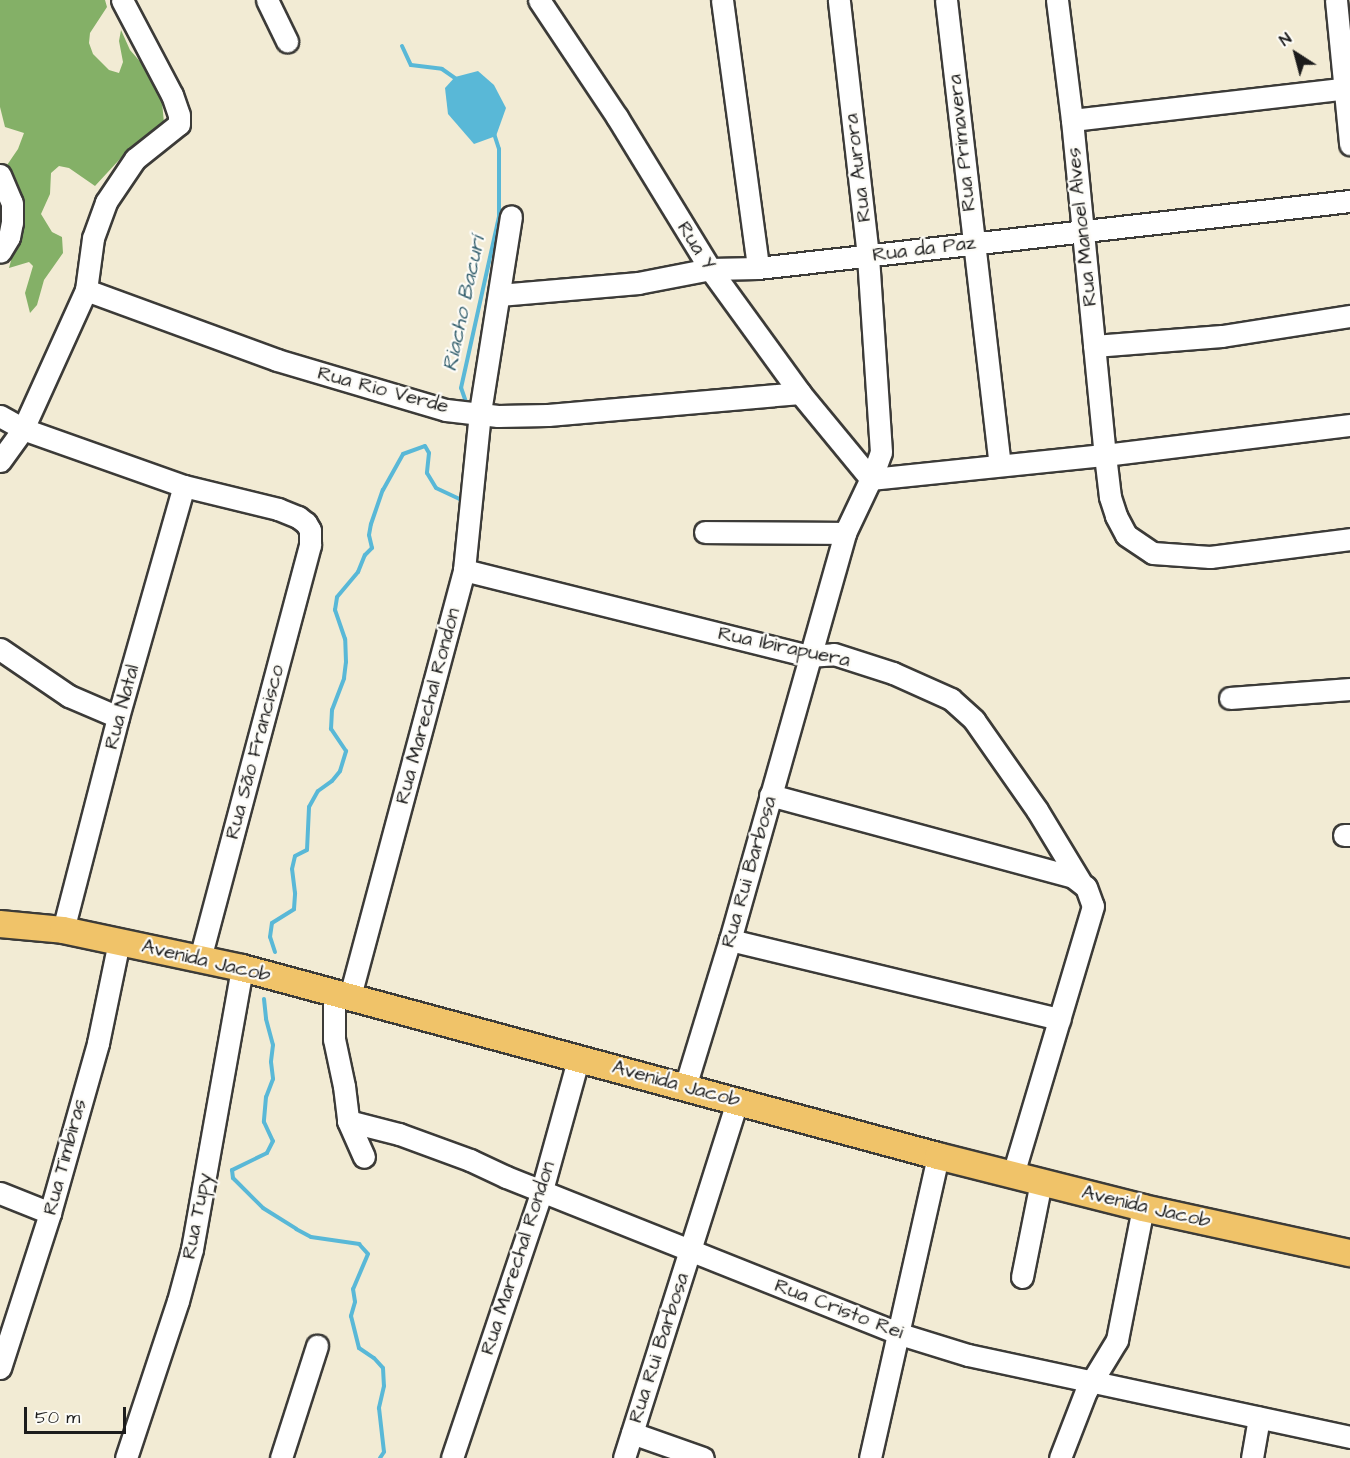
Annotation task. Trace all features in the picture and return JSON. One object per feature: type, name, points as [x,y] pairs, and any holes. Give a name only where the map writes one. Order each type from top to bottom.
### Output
[{"type":"main road","name":"Avenida Jacob","points":[[0,924],[63,930],[242,968],[938,1156],[1143,1208],[1350,1253]]},
{"type":"street","points":[[0,461],[23,429],[86,290],[93,238],[106,202],[135,159],[173,130],[179,119],[172,95],[122,0]]},
{"type":"street","points":[[267,0],[287,41]]},
{"type":"street","name":"Rua Y","points":[[539,0],[617,117],[710,269],[800,393],[871,479]]},
{"type":"street","points":[[722,0],[758,268]]},
{"type":"street","name":"Rua Aurora","points":[[839,0],[868,256],[882,445],[871,479],[844,533]]},
{"type":"street","name":"Rua Primavera","points":[[946,0],[1000,465]]},
{"type":"street","name":"Rua Manoel Alves","points":[[1057,0],[1072,120],[1105,455],[1116,516],[1126,536],[1153,553],[1210,557],[1350,539]]},
{"type":"street","points":[[1336,0],[1348,88],[1350,144]]},
{"type":"street","points":[[1072,120],[1348,88]]},
{"type":"street","points":[[0,175],[12,203],[9,237],[0,252]]},
{"type":"street","name":"Rua da Paz","points":[[499,295],[638,284],[710,269],[758,268],[1350,201]]},
{"type":"street","name":"Rua Marechal Rondon","points":[[364,1157],[348,1120],[344,1086],[334,1039],[342,995],[464,570],[480,412],[511,216]]},
{"type":"street","name":"Rua Rio Verde","points":[[86,290],[277,360],[446,410],[480,412],[498,416],[548,415],[800,393]]},
{"type":"street","points":[[1094,346],[1222,336],[1350,316]]},
{"type":"street","points":[[0,416],[23,429],[184,486]]},
{"type":"street","points":[[871,479],[1105,455],[1350,425]]},
{"type":"street","name":"Rua São Francisco","points":[[184,486],[278,509],[298,517],[306,523],[310,530],[310,545],[200,959]]},
{"type":"street","name":"Rua Natal","points":[[63,930],[118,717],[184,486]]},
{"type":"street","points":[[705,532],[844,533]]},
{"type":"street","name":"Rua Rui Barbosa","points":[[685,1087],[730,940],[844,533]]},
{"type":"street","name":"Rua Ibirapuera","points":[[464,570],[808,656],[834,654],[893,673],[951,699],[980,729],[1037,810],[1080,882],[1086,886],[1093,906],[1060,1019]]},
{"type":"street","points":[[0,649],[69,696],[118,717]]},
{"type":"street","points":[[1230,698],[1350,689]]},
{"type":"street","points":[[770,795],[1073,877],[1080,882]]},
{"type":"street","points":[[730,940],[1060,1019],[1013,1175]]},
{"type":"street","name":"Rua Timbiras","points":[[0,1368],[50,1213],[98,1043],[119,942]]},
{"type":"street","name":"Rua Tupy","points":[[126,1458],[178,1301],[192,1249],[242,968]]},
{"type":"street","name":"Rua Marechal Rondon","points":[[452,1458],[542,1190],[579,1058]]},
{"type":"street","name":"Rua Rui Barbosa","points":[[624,1458],[738,1102]]},
{"type":"street","name":"Rua Cristo Rei","points":[[348,1120],[437,1148],[900,1334],[968,1355],[1350,1437]]},
{"type":"street","points":[[870,1458],[900,1334],[938,1156]]},
{"type":"street","points":[[1022,1276],[1041,1182]]},
{"type":"street","points":[[0,1193],[50,1213]]},
{"type":"street","points":[[1060,1458],[1092,1381],[1109,1356],[1123,1324],[1143,1208]]},
{"type":"street","points":[[281,1458],[317,1346]]},
{"type":"street","points":[[1252,1458],[1259,1418]]},
{"type":"street","points":[[633,1432],[703,1458]]},
{"type":"green space","points":[[0,0],[105,0],[107,7],[90,33],[89,43],[93,54],[109,70],[119,73],[123,62],[119,41],[121,30],[130,50],[157,81],[161,91],[164,123],[159,131],[131,147],[95,186],[69,168],[59,166],[51,173],[50,194],[41,214],[52,232],[62,237],[63,253],[44,280],[37,305],[30,313],[25,293],[33,266],[29,262],[9,268],[21,224],[5,168],[18,149],[24,133],[5,127],[0,107]]},
{"type":"water","points":[[478,71],[494,85],[506,108],[496,136],[474,144],[448,114],[445,88],[455,77]]},
{"type":"waterway","name":"Riacho Bacurí","points":[[402,46],[411,65],[442,69],[458,80]]},
{"type":"waterway","name":"Riacho Bacurí","points":[[467,405],[461,388],[499,216],[499,149],[493,131]]},
{"type":"waterway","name":"Riacho Bacurí","points":[[275,952],[270,937],[272,923],[294,909],[292,869],[295,856],[307,850],[309,807],[318,791],[332,781],[340,771],[346,751],[331,729],[332,710],[344,678],[346,662],[345,639],[335,610],[337,597],[358,572],[365,555],[372,548],[369,535],[371,524],[383,490],[403,454],[425,446],[429,453],[427,473],[436,488],[460,499],[465,496]]},
{"type":"waterway","name":"Riacho Bacurí","points":[[264,999],[266,1019],[273,1045],[271,1062],[273,1079],[266,1097],[264,1122],[273,1141],[267,1153],[232,1170],[233,1178],[263,1208],[296,1229],[311,1237],[359,1244],[368,1254],[353,1289],[355,1302],[351,1316],[359,1348],[374,1358],[383,1368],[384,1386],[379,1408],[384,1452],[380,1458]]}]
